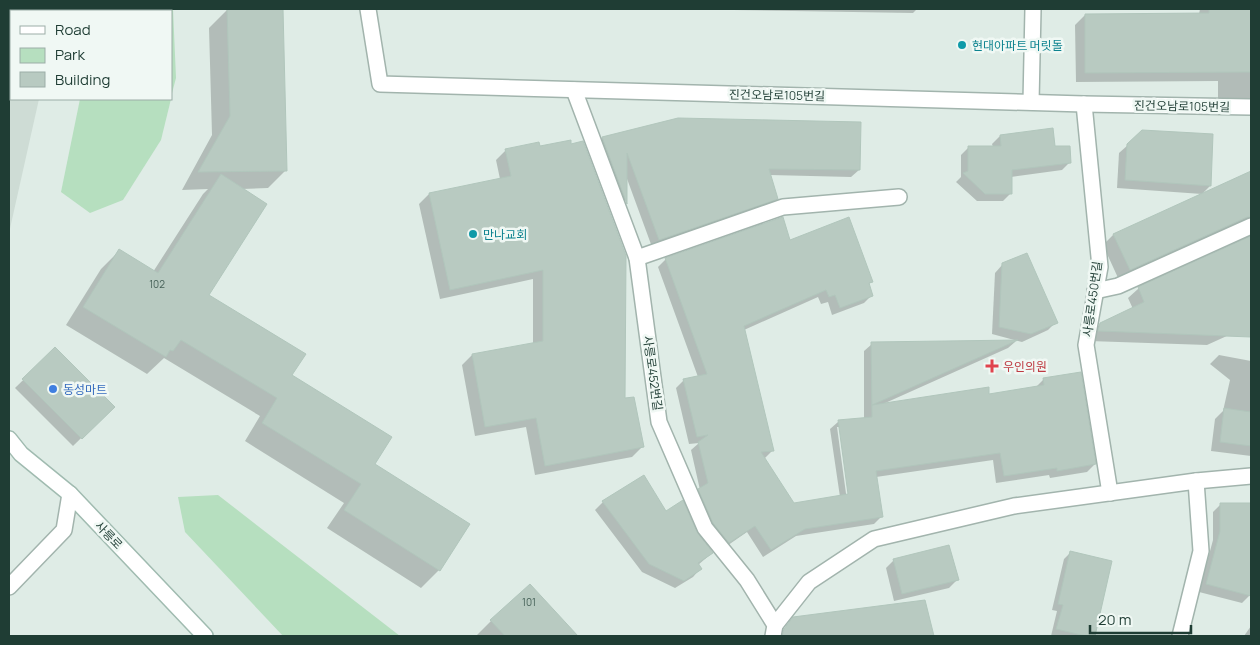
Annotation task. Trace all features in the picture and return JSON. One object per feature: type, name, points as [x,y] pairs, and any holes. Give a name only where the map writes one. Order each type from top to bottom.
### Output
[{"type":"street","name":"진건오남로105번길","points":[[368,9],[380,84],[1251,107]]},
{"type":"street","points":[[1031,102],[1033,9]]},
{"type":"street","name":"사릉로452번길","points":[[574,90],[637,258],[659,422],[705,528],[747,580],[774,631]]},
{"type":"street","name":"사릉로450번길","points":[[1084,104],[1100,267],[1086,345],[1110,493]]},
{"type":"street","points":[[637,258],[783,207],[899,197]]},
{"type":"street","points":[[1095,291],[1118,286],[1251,226]]},
{"type":"street","name":"사릉로","points":[[9,439],[21,454],[70,494],[205,636]]},
{"type":"street","points":[[774,631],[809,582],[874,539],[1014,506],[1196,481],[1251,476]]},
{"type":"street","points":[[1180,636],[1201,552],[1196,481]]},
{"type":"street","points":[[9,587],[64,530],[70,494]]},
{"type":"shaded area","points":[[9,9],[60,9],[10,10],[10,100],[39,100],[9,233]]},
{"type":"green space","points":[[173,9],[176,78],[172,93],[172,10],[116,10]]},
{"type":"green space","points":[[80,100],[171,100],[161,140],[123,200],[90,213],[61,192]]},
{"type":"green space","points":[[218,495],[400,636],[283,636],[185,532],[178,497]]},
{"type":"building","points":[[227,9],[283,9],[287,171],[198,172],[230,116]]},
{"type":"building","points":[[1209,9],[1251,9],[1251,72],[1085,73],[1085,14],[1209,13]]},
{"type":"building","points":[[678,118],[861,122],[860,170],[769,169],[778,199],[659,240],[627,153],[627,204],[602,137]]},
{"type":"building","points":[[1053,128],[1055,146],[1070,146],[1071,163],[1012,170],[1012,194],[985,194],[963,173],[968,171],[968,146],[1001,146],[1000,135]]},
{"type":"building","points":[[1142,130],[1213,134],[1211,186],[1125,180],[1127,144]]},
{"type":"building","points":[[571,140],[571,144],[583,141],[626,256],[625,398],[634,397],[644,447],[545,466],[536,418],[485,427],[472,354],[543,341],[543,270],[450,290],[429,193],[511,176],[505,149],[539,142],[540,146]]},
{"type":"building","points":[[1251,171],[1251,217],[1247,217],[1130,270],[1113,234]]},
{"type":"building","points":[[221,174],[267,204],[209,295],[306,354],[292,375],[392,437],[375,464],[470,524],[440,571],[344,510],[361,484],[262,423],[277,398],[181,340],[173,351],[170,350],[166,357],[83,307],[119,249],[158,273]]},
{"type":"building","points":[[783,217],[790,240],[849,217],[873,282],[869,283],[873,296],[840,308],[835,295],[829,297],[826,290],[744,326],[774,451],[761,452],[794,503],[848,494],[838,420],[872,417],[871,342],[1018,340],[872,405],[989,387],[989,394],[1044,385],[1043,378],[1081,372],[1096,464],[1057,471],[1057,468],[1004,476],[1000,453],[876,471],[883,517],[805,529],[771,550],[755,526],[729,543],[713,523],[698,489],[708,483],[698,442],[708,435],[697,437],[683,379],[707,374],[665,258]]},
{"type":"building","points":[[1251,236],[1251,337],[1098,331],[1100,323],[1144,302],[1138,287]]},
{"type":"building","points":[[1027,253],[1058,323],[1031,334],[999,327],[1002,263]]},
{"type":"building","points":[[55,347],[115,407],[82,439],[22,379]]},
{"type":"building","points":[[1224,408],[1251,412],[1251,446],[1220,442]]},
{"type":"building","points":[[644,475],[666,511],[683,500],[697,532],[713,553],[698,563],[702,569],[684,581],[649,564],[602,501]]},
{"type":"building","points":[[1220,503],[1251,503],[1251,596],[1206,584],[1220,531]]},
{"type":"building","points":[[949,545],[959,580],[902,594],[893,559]]},
{"type":"building","points":[[1070,551],[1112,561],[1095,636],[1086,636],[1056,629],[1063,605],[1058,604]]},
{"type":"building","points":[[530,584],[578,636],[505,636],[490,620]]},
{"type":"building","points":[[925,600],[934,636],[782,636],[784,629],[793,617]]},
{"type":"place","name":"현대아파트 머릿돌","points":[[962,45]]},
{"type":"place","name":"만나교회","points":[[473,234]]},
{"type":"place","name":"우인의원","points":[[992,366]]},
{"type":"place","name":"동성마트","points":[[53,389]]}]
